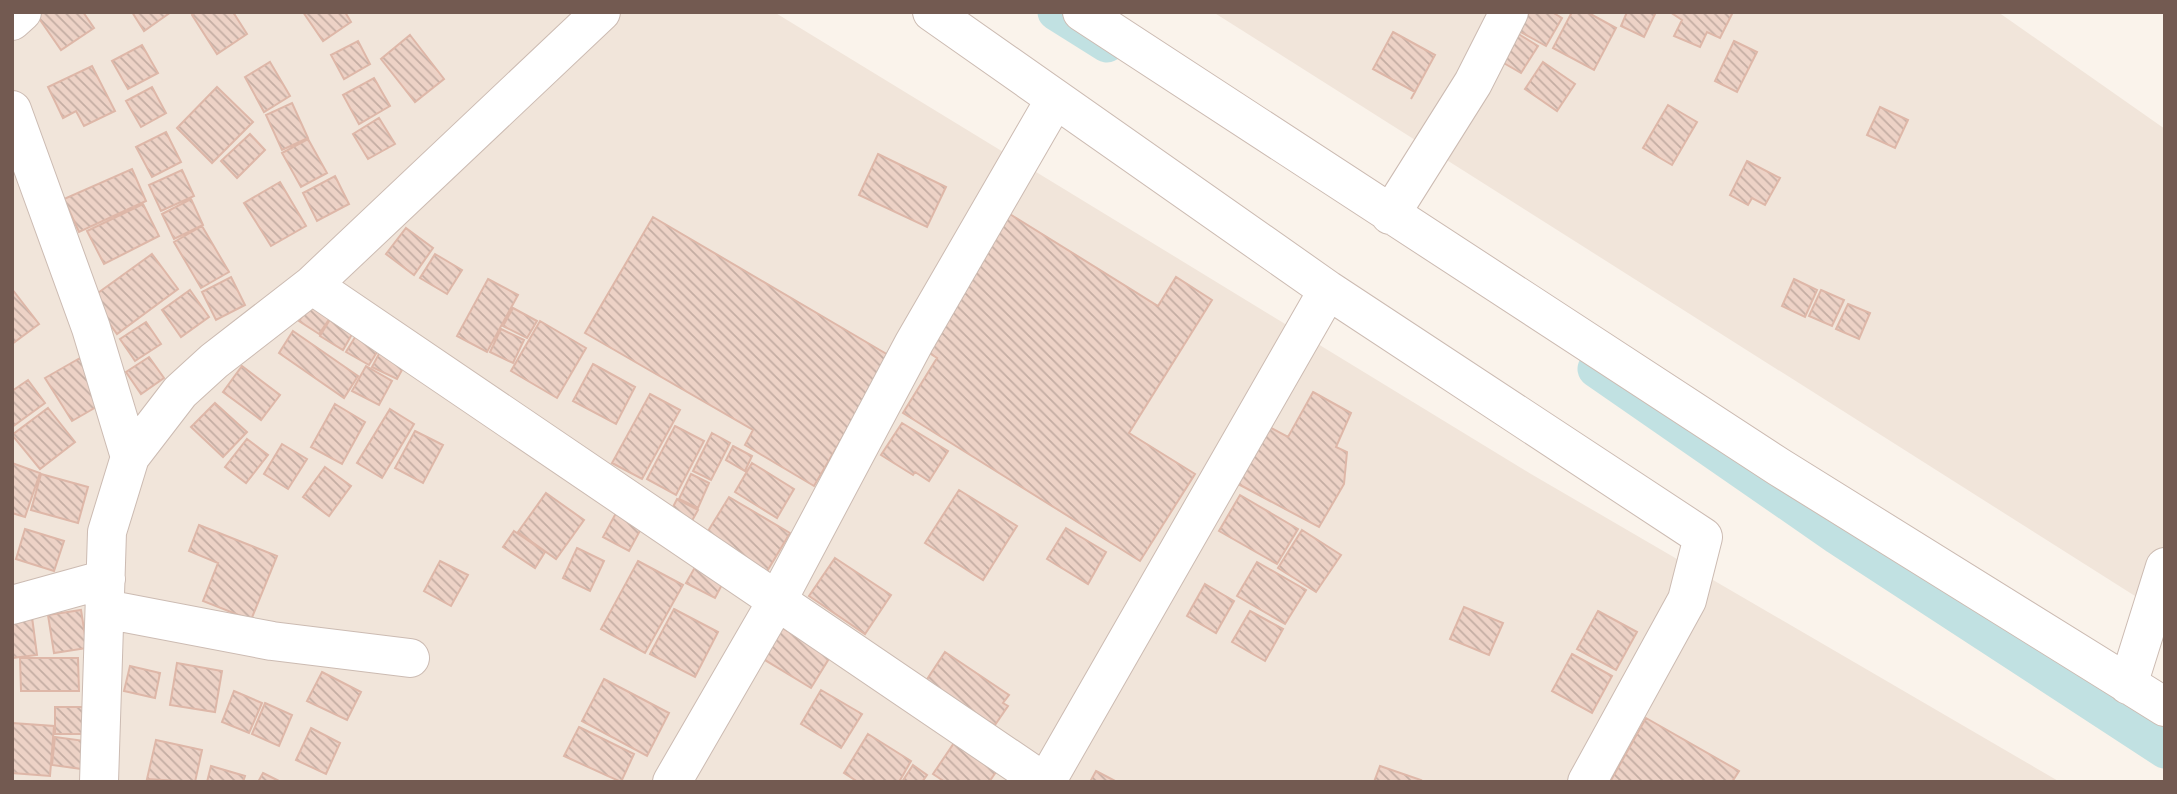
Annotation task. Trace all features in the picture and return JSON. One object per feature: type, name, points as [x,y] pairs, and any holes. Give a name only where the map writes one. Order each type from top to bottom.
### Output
[{"type":"street","points":[[12,21],[22,12]]},
{"type":"street","points":[[99,782],[107,532],[130,457],[180,392],[214,361],[312,285],[601,12]]},
{"type":"street","points":[[932,12],[1054,101],[1328,290],[1703,537],[1687,600],[1587,782]]},
{"type":"street","points":[[1082,12],[1779,467],[2165,707]]},
{"type":"street","points":[[1390,215],[1473,83],[1509,12]]},
{"type":"street","points":[[672,782],[778,600],[914,343],[1054,101]]},
{"type":"street","points":[[12,110],[91,328],[130,457]]},
{"type":"street","points":[[312,285],[1045,782],[1328,290]]},
{"type":"street","points":[[2128,685],[2165,567]]},
{"type":"street","points":[[12,605],[105,594],[272,641],[410,658]]},
{"type":"shaded area","points":[[12,12],[774,12],[1531,474],[2060,782],[12,782]]},
{"type":"shaded area","points":[[1213,12],[1998,12],[2165,129],[2165,615]]},
{"type":"building","points":[[83,12],[94,28],[61,50],[36,14]]},
{"type":"building","points":[[132,12],[171,12],[144,31]]},
{"type":"building","points":[[196,12],[233,12],[247,34],[217,54],[192,15]]},
{"type":"building","points":[[303,12],[345,12],[351,22],[323,41]]},
{"type":"building","points":[[1529,12],[1552,12],[1562,18],[1546,46],[1519,31]]},
{"type":"building","points":[[1572,12],[1587,12],[1616,28],[1594,70],[1553,48]]},
{"type":"building","points":[[1627,12],[1656,12],[1644,37],[1621,26]]},
{"type":"building","points":[[1670,12],[1733,12],[1720,38],[1707,32],[1700,47],[1674,36],[1682,20]]},
{"type":"building","points":[[1512,30],[1538,46],[1521,73],[1495,58]]},
{"type":"building","points":[[1393,32],[1435,55],[1415,92],[1373,69]]},
{"type":"building","points":[[410,35],[444,79],[415,102],[381,59]]},
{"type":"building","points":[[358,41],[370,64],[344,79],[331,55]]},
{"type":"building","points":[[1734,41],[1757,52],[1737,92],[1715,81]]},
{"type":"building","points":[[142,45],[158,73],[128,89],[112,61]]},
{"type":"building","points":[[270,62],[290,96],[264,112],[245,77]]},
{"type":"building","points":[[1543,62],[1575,84],[1557,111],[1525,89]]},
{"type":"building","points":[[92,66],[115,111],[84,126],[76,111],[63,118],[48,87]]},
{"type":"building","points":[[374,78],[390,106],[359,124],[343,95]]},
{"type":"building","points":[[152,87],[166,113],[141,127],[126,101]]},
{"type":"building","points":[[217,87],[253,122],[212,163],[177,128]]},
{"type":"building","points":[[292,103],[308,138],[282,150],[266,115]]},
{"type":"building","points":[[1668,105],[1697,122],[1672,165],[1643,148]]},
{"type":"building","points":[[1880,107],[1908,120],[1895,148],[1867,135]]},
{"type":"building","points":[[379,118],[395,144],[368,159],[353,134]]},
{"type":"building","points":[[166,132],[181,162],[152,177],[136,147]]},
{"type":"building","points":[[250,134],[265,150],[237,178],[221,161]]},
{"type":"building","points":[[308,139],[327,173],[301,187],[282,153]]},
{"type":"building","points":[[878,154],[946,187],[927,227],[859,195]]},
{"type":"building","points":[[1747,161],[1780,178],[1765,205],[1752,198],[1748,205],[1730,195]]},
{"type":"building","points":[[132,169],[146,201],[79,232],[64,199]]},
{"type":"building","points":[[182,170],[194,196],[161,211],[149,185]]},
{"type":"building","points":[[335,176],[349,204],[317,221],[303,193]]},
{"type":"building","points":[[280,182],[306,226],[271,246],[244,203]]},
{"type":"building","points":[[191,199],[203,225],[174,239],[162,214]]},
{"type":"building","points":[[143,204],[159,236],[104,264],[87,231]]},
{"type":"building","points":[[1005,211],[1158,306],[1176,277],[1212,300],[1129,433],[1195,474],[1140,561],[903,413],[937,358],[920,347]]},
{"type":"building","points":[[653,217],[890,356],[814,486],[745,445],[753,430],[585,333]]},
{"type":"building","points":[[202,226],[229,272],[201,288],[174,242]]},
{"type":"building","points":[[406,228],[433,248],[414,275],[386,254]]},
{"type":"building","points":[[152,254],[178,289],[117,334],[91,298]]},
{"type":"building","points":[[435,254],[462,270],[447,294],[420,278]]},
{"type":"building","points":[[231,277],[245,305],[216,320],[202,292]]},
{"type":"building","points":[[488,279],[518,295],[487,352],[457,336]]},
{"type":"building","points":[[1794,279],[1817,290],[1805,317],[1782,306]]},
{"type":"building","points":[[12,289],[39,324],[12,344]]},
{"type":"building","points":[[190,290],[209,317],[181,337],[162,310]]},
{"type":"building","points":[[1821,290],[1844,300],[1832,326],[1809,316]]},
{"type":"building","points":[[313,302],[332,315],[319,334],[299,321]]},
{"type":"building","points":[[1848,304],[1870,313],[1859,339],[1836,329]]},
{"type":"building","points":[[513,308],[537,321],[527,338],[503,326]]},
{"type":"building","points":[[332,316],[355,329],[343,350],[320,336]]},
{"type":"building","points":[[540,321],[586,348],[557,398],[511,371]]},
{"type":"building","points":[[146,322],[161,344],[135,361],[120,339]]},
{"type":"building","points":[[501,329],[524,340],[513,363],[490,352]]},
{"type":"building","points":[[293,331],[358,376],[344,398],[279,353]]},
{"type":"building","points":[[357,334],[380,347],[369,365],[346,352]]},
{"type":"building","points":[[382,348],[407,361],[397,379],[372,367]]},
{"type":"building","points":[[149,357],[164,378],[141,394],[126,372]]},
{"type":"building","points":[[80,358],[105,402],[72,421],[45,378]]},
{"type":"building","points":[[593,364],[635,387],[616,424],[573,401]]},
{"type":"building","points":[[242,366],[280,395],[261,420],[223,392]]},
{"type":"building","points":[[366,366],[392,381],[379,405],[352,391]]},
{"type":"building","points":[[28,380],[45,403],[12,427],[12,391]]},
{"type":"building","points":[[1313,392],[1351,413],[1336,447],[1347,452],[1344,484],[1319,527],[1225,477],[1256,420],[1288,437]]},
{"type":"building","points":[[650,394],[680,410],[642,479],[612,463]]},
{"type":"building","points":[[215,403],[247,432],[223,457],[191,427]]},
{"type":"building","points":[[335,404],[365,422],[342,464],[311,447]]},
{"type":"building","points":[[48,408],[75,442],[40,469],[12,435]]},
{"type":"building","points":[[390,409],[414,424],[382,478],[357,463]]},
{"type":"building","points":[[902,423],[948,451],[929,481],[915,472],[913,475],[881,455]]},
{"type":"building","points":[[675,426],[704,441],[676,495],[647,479]]},
{"type":"building","points":[[415,431],[443,445],[423,483],[395,468]]},
{"type":"building","points":[[712,433],[730,443],[711,480],[693,471]]},
{"type":"building","points":[[247,439],[268,455],[246,483],[225,467]]},
{"type":"building","points":[[282,444],[307,459],[288,489],[264,474]]},
{"type":"building","points":[[733,446],[752,456],[745,471],[726,460]]},
{"type":"building","points":[[12,463],[40,473],[25,517],[12,513]]},
{"type":"building","points":[[752,463],[794,489],[777,518],[735,492]]},
{"type":"building","points":[[325,467],[351,486],[329,516],[303,497]]},
{"type":"building","points":[[41,474],[88,487],[78,523],[31,510]]},
{"type":"building","points":[[691,474],[709,483],[698,508],[679,499]]},
{"type":"building","points":[[959,490],[1017,526],[983,580],[925,543]]},
{"type":"building","points":[[546,493],[584,520],[556,559],[518,532]]},
{"type":"building","points":[[1240,495],[1298,529],[1277,564],[1219,531]]},
{"type":"building","points":[[729,497],[790,533],[766,573],[705,536]]},
{"type":"building","points":[[677,499],[698,510],[688,528],[668,517]]},
{"type":"building","points":[[616,513],[642,527],[629,551],[603,537]]},
{"type":"building","points":[[199,525],[277,556],[251,620],[203,601],[218,563],[189,551]]},
{"type":"building","points":[[1066,528],[1106,552],[1088,584],[1047,559]]},
{"type":"building","points":[[25,529],[64,541],[54,571],[16,559]]},
{"type":"building","points":[[1302,530],[1341,555],[1316,592],[1278,568]]},
{"type":"building","points":[[514,531],[545,552],[535,568],[503,547]]},
{"type":"building","points":[[577,548],[604,561],[590,591],[563,578]]},
{"type":"building","points":[[835,558],[891,595],[865,634],[809,596]]},
{"type":"building","points":[[440,561],[468,575],[451,606],[424,591]]},
{"type":"building","points":[[638,561],[683,585],[645,653],[601,629]]},
{"type":"building","points":[[698,562],[726,577],[715,598],[686,583]]},
{"type":"building","points":[[1257,562],[1306,590],[1285,624],[1237,596]]},
{"type":"building","points":[[1205,584],[1234,601],[1216,633],[1187,616]]},
{"type":"building","points":[[1464,607],[1503,623],[1489,655],[1450,639]]},
{"type":"building","points":[[674,609],[718,632],[695,677],[650,654]]},
{"type":"building","points":[[81,610],[87,648],[54,653],[48,615]]},
{"type":"building","points":[[1250,611],[1283,629],[1265,661],[1232,642]]},
{"type":"building","points":[[1598,611],[1637,632],[1616,670],[1577,649]]},
{"type":"building","points":[[32,617],[37,655],[12,658],[12,619]]},
{"type":"building","points":[[779,626],[830,657],[811,688],[760,657]]},
{"type":"building","points":[[945,652],[1009,695],[1003,703],[1008,706],[995,725],[990,722],[985,730],[922,687]]},
{"type":"building","points":[[1572,654],[1612,676],[1592,713],[1552,691]]},
{"type":"building","points":[[20,658],[78,658],[79,691],[21,691]]},
{"type":"building","points":[[177,663],[222,671],[215,712],[170,705]]},
{"type":"building","points":[[130,666],[160,673],[155,698],[124,691]]},
{"type":"building","points":[[322,672],[361,692],[347,720],[307,701]]},
{"type":"building","points":[[604,679],[669,713],[647,756],[582,721]]},
{"type":"building","points":[[821,690],[862,714],[841,748],[801,724]]},
{"type":"building","points":[[234,691],[262,703],[249,733],[222,722]]},
{"type":"building","points":[[265,703],[292,715],[279,746],[252,734]]},
{"type":"building","points":[[55,707],[91,707],[91,734],[55,734]]},
{"type":"building","points":[[1646,718],[1739,771],[1732,782],[1610,782]]},
{"type":"building","points":[[12,723],[54,726],[50,776],[12,773]]},
{"type":"building","points":[[579,727],[634,754],[621,782],[564,756]]},
{"type":"building","points":[[311,728],[340,743],[326,774],[296,760]]},
{"type":"building","points":[[868,734],[911,761],[899,782],[858,782],[844,773]]},
{"type":"building","points":[[55,737],[85,741],[82,769],[52,765]]},
{"type":"building","points":[[156,740],[202,750],[195,782],[147,779]]},
{"type":"building","points":[[954,743],[996,772],[989,782],[945,782],[933,774]]},
{"type":"building","points":[[913,765],[927,775],[922,782],[902,782]]},
{"type":"building","points":[[211,766],[245,776],[243,782],[207,782]]},
{"type":"building","points":[[1380,766],[1421,780],[1374,782]]},
{"type":"building","points":[[1096,771],[1117,782],[1090,782]]},
{"type":"building","points":[[263,773],[281,782],[258,782]]},
{"type":"waterway","points":[[1056,12],[1107,44]]},
{"type":"waterway","points":[[1596,369],[1837,536],[2165,750]]}]
